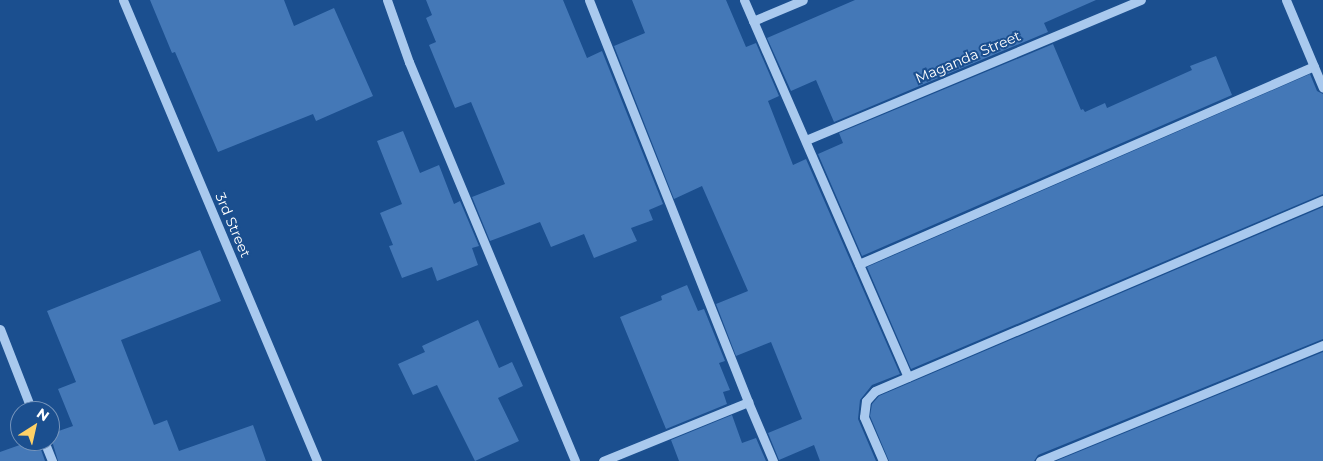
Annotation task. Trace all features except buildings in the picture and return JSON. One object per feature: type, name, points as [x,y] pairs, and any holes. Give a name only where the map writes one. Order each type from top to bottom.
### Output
[{"type":"street","name":"3rd Street","points":[[123,0],[318,461]]},
{"type":"street","points":[[387,0],[409,62],[575,461]]},
{"type":"street","points":[[589,0],[773,461]]},
{"type":"street","points":[[744,0],[908,377]]},
{"type":"street","points":[[753,21],[803,0]]},
{"type":"street","name":"Maganda Street","points":[[806,140],[1141,0]]},
{"type":"street","points":[[1286,0],[1323,88]]},
{"type":"street","points":[[859,264],[1314,66]]},
{"type":"street","points":[[883,461],[864,417],[866,401],[875,391],[1323,200]]},
{"type":"street","points":[[0,329],[28,401]]},
{"type":"street","points":[[1040,461],[1323,345]]},
{"type":"street","points":[[603,461],[748,402]]}]
